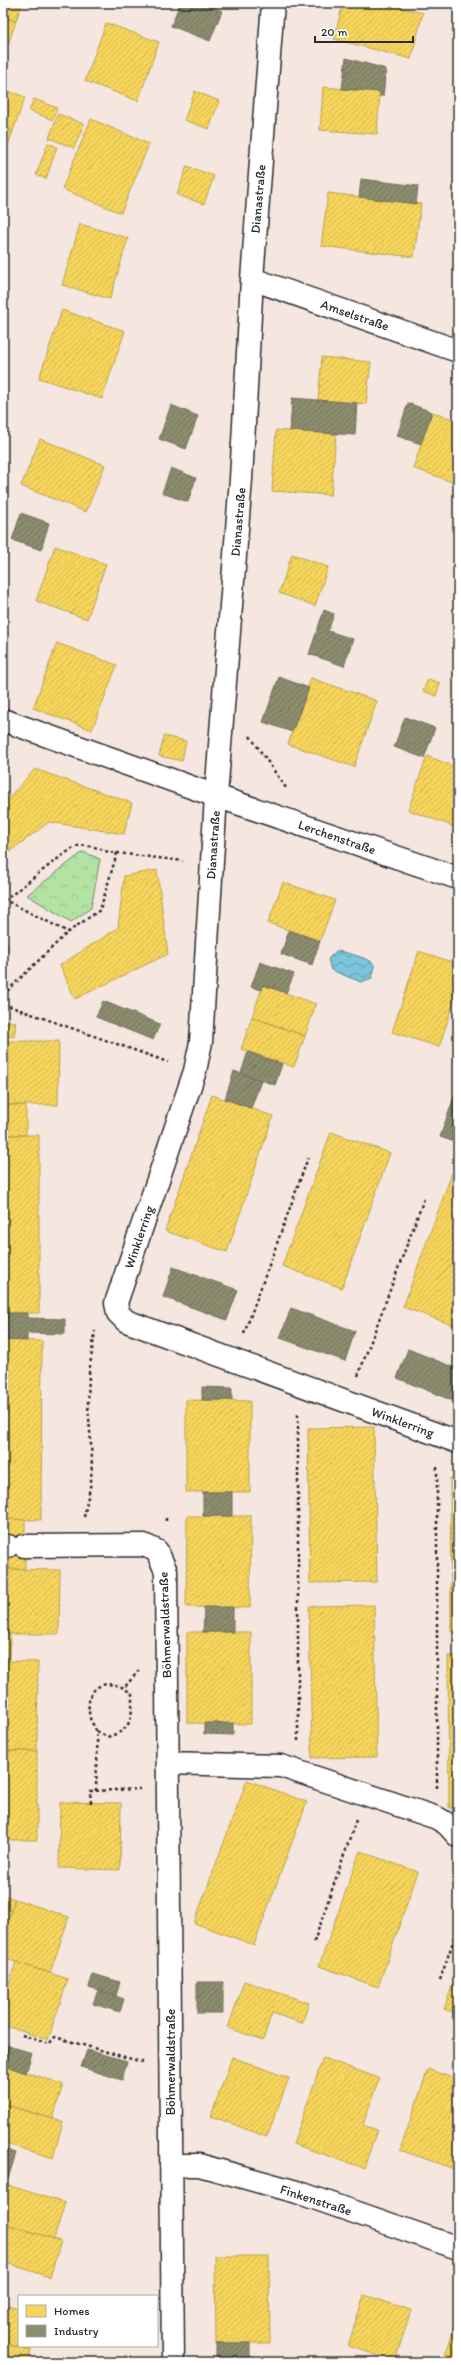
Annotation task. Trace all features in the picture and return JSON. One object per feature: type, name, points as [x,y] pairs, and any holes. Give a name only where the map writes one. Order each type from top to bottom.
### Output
[{"type":"street","name":"Dianastraße","points":[[201,1042],[216,796],[241,479],[252,279],[273,3]]},
{"type":"street","name":"Amselstraße","points":[[252,279],[458,351]]},
{"type":"street","name":"Lerchenstraße","points":[[3,720],[216,796],[458,878]]},
{"type":"street","name":"Winklerring","points":[[201,1042],[195,1071],[116,1303],[118,1313],[126,1321],[458,1442]]},
{"type":"street","name":"Böhmerwaldstraße","points":[[12,1546],[144,1545],[157,1551],[166,1571],[173,2362]]},
{"type":"street","points":[[168,1762],[281,1766],[437,1818],[447,1824],[458,1836]]},
{"type":"street","name":"Finkenstraße","points":[[171,2165],[199,2165],[297,2192],[458,2248]]},
{"type":"path","points":[[249,734],[287,790]]},
{"type":"path","points":[[68,932],[4,899],[77,846],[97,846],[112,853],[188,861]]},
{"type":"path","points":[[3,995],[68,932],[100,910],[117,853]]},
{"type":"path","points":[[3,1004],[195,1071]]},
{"type":"path","points":[[234,1361],[308,1158]]},
{"type":"path","points":[[348,1402],[424,1199]]},
{"type":"path","points":[[75,1546],[84,1516],[91,1482],[92,1459],[88,1396],[96,1325]]},
{"type":"path","points":[[298,1384],[298,1771]]},
{"type":"path","points":[[437,1818],[438,1435]]},
{"type":"path","points":[[124,1688],[142,1667],[167,1666]]},
{"type":"path","points":[[96,1732],[107,1737],[120,1734],[130,1724],[132,1694],[124,1688],[112,1683],[100,1684],[95,1688],[89,1703],[90,1718],[96,1732],[96,1791]]},
{"type":"path","points":[[91,1802],[90,1791],[168,1788]]},
{"type":"path","points":[[314,1942],[365,1794]]},
{"type":"path","points":[[440,1980],[458,1927]]},
{"type":"path","points":[[22,2035],[49,2044],[55,2037],[149,2064]]},
{"type":"green space","points":[[83,852],[100,859],[91,908],[71,922],[27,895]]},
{"type":"water","points":[[336,951],[354,955],[372,962],[375,967],[372,978],[361,982],[331,970],[328,959]]},
{"type":"building: Homes","points":[[3,3],[22,3],[16,21],[3,17]]},
{"type":"building: Homes","points":[[343,3],[383,3],[423,13],[411,59],[334,39]]},
{"type":"building: Homes","points":[[3,17],[16,21],[6,51],[3,50]]},
{"type":"building: Homes","points":[[106,23],[159,42],[138,101],[85,81]]},
{"type":"building: Homes","points":[[323,87],[380,92],[377,134],[320,130]]},
{"type":"building: Homes","points":[[3,89],[25,97],[13,131],[3,128]]},
{"type":"building: Homes","points":[[195,91],[219,101],[209,129],[184,120]]},
{"type":"building: Homes","points":[[34,99],[57,108],[53,120],[29,111]]},
{"type":"building: Homes","points":[[58,114],[84,124],[74,148],[49,138]]},
{"type":"building: Homes","points":[[91,119],[149,144],[121,213],[62,189]]},
{"type":"building: Homes","points":[[3,128],[13,131],[3,160]]},
{"type":"building: Homes","points":[[48,143],[57,147],[46,179],[36,175]]},
{"type":"building: Homes","points":[[187,166],[214,176],[204,204],[177,195]]},
{"type":"building: Homes","points":[[328,193],[421,204],[414,257],[321,246]]},
{"type":"building: Homes","points":[[80,224],[128,238],[110,299],[62,285]]},
{"type":"building: Homes","points":[[62,310],[125,331],[102,399],[39,378]]},
{"type":"building: Homes","points":[[322,357],[371,362],[366,404],[318,400]]},
{"type":"building: Homes","points":[[432,412],[458,421],[458,484],[413,468]]},
{"type":"building: Homes","points":[[276,430],[336,434],[331,495],[272,491]]},
{"type":"building: Homes","points":[[40,439],[105,465],[86,512],[21,486]]},
{"type":"building: Homes","points":[[55,546],[106,564],[87,619],[36,601]]},
{"type":"building: Homes","points":[[292,554],[328,567],[315,606],[279,593]]},
{"type":"building: Homes","points":[[57,643],[117,665],[92,730],[33,708]]},
{"type":"building: Homes","points":[[311,678],[377,701],[354,767],[288,744]]},
{"type":"building: Homes","points":[[428,679],[440,683],[436,696],[423,691]]},
{"type":"building: Homes","points":[[164,736],[186,741],[182,761],[159,756]]},
{"type":"building: Homes","points":[[427,756],[458,768],[458,817],[455,827],[408,810]]},
{"type":"building: Homes","points":[[35,769],[132,803],[124,834],[49,822],[9,852],[3,847],[3,804]]},
{"type":"building: Homes","points":[[157,870],[168,954],[75,999],[60,965],[118,928],[124,876]]},
{"type":"building: Homes","points":[[283,882],[335,900],[320,941],[268,923]]},
{"type":"building: Homes","points":[[3,941],[8,945],[4,973],[3,972]]},
{"type":"building: Homes","points":[[419,951],[458,964],[458,989],[439,1047],[392,1032]]},
{"type":"building: Homes","points":[[263,985],[316,1004],[305,1036],[252,1017]]},
{"type":"building: Homes","points":[[252,1017],[305,1036],[294,1067],[241,1049]]},
{"type":"building: Homes","points":[[3,1020],[16,1022],[14,1037],[3,1035]]},
{"type":"building: Homes","points":[[3,1041],[59,1041],[58,1105],[3,1105]]},
{"type":"building: Homes","points":[[212,1095],[273,1116],[227,1252],[165,1231]]},
{"type":"building: Homes","points":[[6,1105],[26,1105],[26,1135],[6,1135]]},
{"type":"building: Homes","points":[[331,1132],[390,1153],[342,1288],[282,1266]]},
{"type":"building: Homes","points":[[3,1135],[39,1135],[39,1313],[3,1313]]},
{"type":"building: Homes","points":[[452,1173],[458,1175],[458,1327],[403,1307]]},
{"type":"building: Homes","points":[[3,1340],[42,1341],[41,1520],[3,1519]]},
{"type":"building: Homes","points":[[186,1400],[250,1401],[250,1492],[186,1492]]},
{"type":"building: Homes","points":[[374,1427],[377,1582],[310,1583],[308,1428]]},
{"type":"building: Homes","points":[[450,1478],[458,1478],[458,1631],[451,1631]]},
{"type":"building: Homes","points":[[187,1516],[251,1516],[250,1608],[186,1607]]},
{"type":"building: Homes","points":[[9,1519],[25,1520],[25,1569],[9,1569]]},
{"type":"building: Homes","points":[[3,1569],[60,1570],[59,1634],[3,1634]]},
{"type":"building: Homes","points":[[374,1605],[377,1757],[312,1758],[309,1606]]},
{"type":"building: Homes","points":[[187,1632],[251,1632],[251,1724],[187,1723]]},
{"type":"building: Homes","points":[[3,1634],[10,1634],[10,1661],[3,1661]]},
{"type":"building: Homes","points":[[448,1656],[458,1656],[458,1808],[449,1808]]},
{"type":"building: Homes","points":[[3,1661],[38,1662],[37,1751],[3,1751]]},
{"type":"building: Homes","points":[[3,1751],[37,1751],[37,1840],[3,1840]]},
{"type":"building: Homes","points":[[247,1780],[307,1802],[254,1945],[194,1923]]},
{"type":"building: Homes","points":[[60,1802],[121,1803],[120,1870],[59,1868]]},
{"type":"building: Homes","points":[[360,1851],[418,1872],[378,1987],[319,1966]]},
{"type":"building: Homes","points":[[3,1895],[15,1899],[3,1935]]},
{"type":"building: Homes","points":[[15,1899],[69,1917],[50,1973],[3,1958],[3,1935]]},
{"type":"building: Homes","points":[[16,1962],[68,1979],[48,2040],[3,2025],[3,2002]]},
{"type":"building: Homes","points":[[458,1969],[458,2014],[444,2009]]},
{"type":"building: Homes","points":[[244,1981],[309,2003],[302,2023],[272,2013],[263,2040],[228,2028]]},
{"type":"building: Homes","points":[[232,2057],[289,2078],[267,2137],[211,2116]]},
{"type":"building: Homes","points":[[323,2058],[379,2078],[363,2125],[377,2130],[364,2168],[293,2144]]},
{"type":"building: Homes","points":[[3,2065],[63,2084],[53,2119],[3,2104]]},
{"type":"building: Homes","points":[[428,2069],[458,2080],[457,2170],[400,2150]]},
{"type":"building: Homes","points":[[3,2104],[63,2122],[53,2158],[3,2143]]},
{"type":"building: Homes","points":[[4,2184],[65,2203],[54,2239],[3,2223]]},
{"type":"building: Homes","points":[[4,2223],[61,2241],[50,2277],[3,2262]]},
{"type":"building: Homes","points":[[215,2256],[269,2256],[270,2343],[216,2343]]},
{"type":"building: Homes","points":[[364,2295],[411,2310],[395,2361],[348,2346]]},
{"type":"building: Homes","points":[[3,2304],[18,2308],[18,2347],[32,2347],[31,2351],[3,2343]]},
{"type":"building: Homes","points":[[458,2318],[458,2362],[443,2362],[453,2331]]},
{"type":"building: Homes","points":[[3,2343],[31,2351],[28,2362],[3,2362]]},
{"type":"building: Industry","points":[[180,3],[202,3],[222,11],[210,41],[171,26]]},
{"type":"building: Industry","points":[[346,58],[386,69],[383,96],[380,96],[380,92],[342,89]]},
{"type":"building: Industry","points":[[361,179],[418,186],[416,204],[359,197]]},
{"type":"building: Industry","points":[[292,398],[357,403],[355,435],[290,431]]},
{"type":"building: Industry","points":[[408,403],[432,412],[421,444],[397,436]]},
{"type":"building: Industry","points":[[171,405],[198,416],[186,449],[159,439]]},
{"type":"building: Industry","points":[[171,468],[196,478],[188,502],[162,493]]},
{"type":"building: Industry","points":[[21,513],[49,523],[41,550],[12,540]]},
{"type":"building: Industry","points":[[324,610],[334,614],[328,631],[353,639],[344,666],[309,654]]},
{"type":"building: Industry","points":[[279,677],[309,688],[292,732],[263,722]]},
{"type":"building: Industry","points":[[405,717],[435,728],[424,758],[394,747]]},
{"type":"building: Industry","points":[[289,930],[320,941],[312,965],[281,954]]},
{"type":"building: Industry","points":[[260,962],[294,974],[286,993],[263,985],[262,990],[251,987]]},
{"type":"building: Industry","points":[[103,1001],[160,1024],[153,1040],[96,1017]]},
{"type":"building: Industry","points":[[248,1052],[282,1064],[275,1085],[241,1073]]},
{"type":"building: Industry","points":[[234,1071],[261,1081],[251,1108],[225,1099]]},
{"type":"building: Industry","points":[[455,1094],[458,1095],[458,1143],[440,1137]]},
{"type":"building: Industry","points":[[173,1267],[238,1290],[227,1320],[163,1297]]},
{"type":"building: Industry","points":[[291,1308],[355,1331],[345,1361],[280,1338]]},
{"type":"building: Industry","points":[[3,1313],[28,1313],[28,1318],[65,1319],[65,1334],[27,1333],[27,1341],[3,1340]]},
{"type":"building: Industry","points":[[408,1349],[458,1369],[458,1403],[397,1378]]},
{"type":"building: Industry","points":[[202,1387],[232,1388],[232,1400],[202,1400]]},
{"type":"building: Industry","points":[[203,1492],[232,1492],[232,1516],[203,1516]]},
{"type":"building: Industry","points":[[204,1607],[233,1607],[233,1632],[203,1632]]},
{"type":"building: Industry","points":[[204,1723],[233,1723],[233,1735],[204,1734]]},
{"type":"building: Industry","points":[[93,1974],[120,1982],[116,1996],[89,1987]]},
{"type":"building: Industry","points":[[197,1982],[223,1982],[223,2013],[197,2013]]},
{"type":"building: Industry","points":[[98,1990],[124,1999],[120,2012],[93,2004]]},
{"type":"building: Industry","points":[[3,2044],[32,2053],[26,2073],[3,2065]]},
{"type":"building: Industry","points":[[87,2050],[127,2061],[122,2080],[81,2067]]},
{"type":"building: Industry","points":[[3,2149],[16,2153],[8,2179],[3,2178]]},
{"type":"building: Industry","points":[[216,2343],[250,2343],[250,2362],[216,2362]]}]
